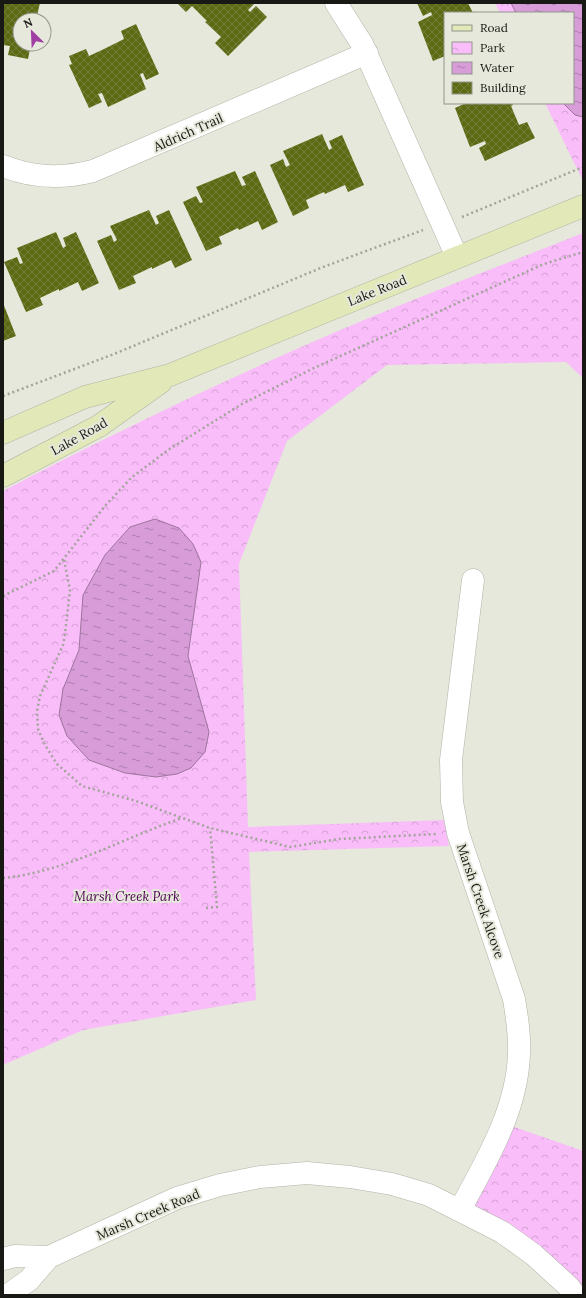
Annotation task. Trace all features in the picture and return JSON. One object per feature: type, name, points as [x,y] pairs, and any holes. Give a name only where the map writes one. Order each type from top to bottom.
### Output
[{"type":"street","points":[[336,3],[354,30],[366,53],[457,257]]},
{"type":"street","name":"Aldrich Trail","points":[[3,166],[26,174],[51,178],[93,172],[366,53]]},
{"type":"street","name":"Lake Road","points":[[3,433],[85,397],[170,375],[583,206]]},
{"type":"street","name":"Lake Road","points":[[3,476],[100,426],[170,375]]},
{"type":"street","name":"Marsh Creek Alcove","points":[[460,1210],[491,1153],[510,1106],[519,1054],[518,1027],[514,999],[458,833],[452,802],[451,760],[472,580]]},
{"type":"street","name":"Marsh Creek Road","points":[[8,1295],[29,1280],[49,1257],[177,1198],[220,1185],[260,1177],[306,1174],[350,1177],[392,1184],[429,1195],[502,1232],[534,1256],[569,1287],[574,1295]]},
{"type":"street","name":"Marsh Creek Road","points":[[3,1259],[15,1256],[49,1257]]},
{"type":"path","points":[[466,216],[583,167]]},
{"type":"path","points":[[3,396],[114,354],[323,267],[416,233]]},
{"type":"path","points":[[3,596],[44,578],[54,571],[105,506],[131,478],[168,450],[242,404],[314,368],[544,264],[583,252]]},
{"type":"path","points":[[64,560],[70,590],[65,634],[63,645],[40,696],[37,711],[38,729],[45,745],[57,764],[82,786],[136,801],[210,828],[290,847],[340,839],[458,833]]},
{"type":"path","points":[[3,878],[42,871],[64,865],[150,829],[182,818]]},
{"type":"path","points":[[206,908],[217,907],[210,828]]},
{"type":"green space","points":[[495,3],[583,3],[583,181],[545,104],[574,104],[574,12],[500,12]]},
{"type":"green space","name":"Marsh Creek Park","points":[[583,233],[583,378],[566,362],[387,365],[287,441],[239,564],[248,827],[444,820],[449,846],[249,852],[256,1000],[83,1030],[3,1065],[3,491],[145,419],[290,352],[399,306]]},
{"type":"green space","points":[[503,1123],[583,1151],[583,1295],[460,1210]]},
{"type":"water","points":[[511,3],[583,3],[583,117],[575,115],[564,104],[574,104],[574,12],[516,12]]},
{"type":"water","points":[[155,519],[179,528],[193,544],[201,562],[188,656],[209,732],[205,752],[191,768],[177,774],[156,777],[125,773],[89,760],[67,736],[59,715],[63,689],[79,650],[83,595],[105,555],[130,527]]},
{"type":"building","points":[[3,3],[40,3],[38,12],[12,12],[12,52],[29,52],[28,59],[8,55],[10,46],[3,45]]},
{"type":"building","points":[[177,3],[255,3],[248,10],[250,12],[256,6],[267,17],[228,56],[215,43],[221,37],[205,22],[207,21],[192,6],[186,12]]},
{"type":"building","points":[[417,3],[468,3],[472,12],[444,12],[444,56],[433,61],[418,22],[432,15],[431,12],[423,16]]},
{"type":"building","points":[[136,24],[159,74],[146,80],[143,73],[140,74],[146,89],[108,107],[102,93],[98,94],[102,102],[89,108],[69,65],[72,64],[69,56],[86,49],[89,56],[104,49],[124,39],[121,31]]},
{"type":"building","points":[[464,104],[512,104],[511,106],[519,125],[527,122],[535,138],[485,161],[479,148],[486,144],[485,141],[470,147],[455,108]]},
{"type":"building","points":[[322,134],[329,150],[332,148],[329,141],[342,135],[364,185],[348,192],[345,185],[325,194],[324,192],[306,200],[309,208],[293,216],[270,165],[283,159],[286,167],[290,165],[283,151]]},
{"type":"building","points":[[235,171],[242,186],[246,185],[242,177],[255,171],[278,222],[262,230],[258,221],[239,230],[238,228],[219,237],[222,244],[206,251],[183,202],[196,196],[200,203],[203,202],[196,187]]},
{"type":"building","points":[[149,210],[156,225],[159,223],[156,216],[169,210],[192,260],[175,268],[171,260],[152,269],[152,267],[133,276],[136,283],[119,290],[97,241],[111,235],[114,242],[117,240],[110,226]]},
{"type":"building","points":[[56,232],[63,248],[66,246],[63,238],[76,232],[99,283],[82,291],[78,282],[59,291],[59,289],[40,298],[43,305],[26,312],[4,262],[17,257],[20,264],[23,263],[17,248]]},
{"type":"building","points":[[3,303],[16,336],[3,341]]}]
